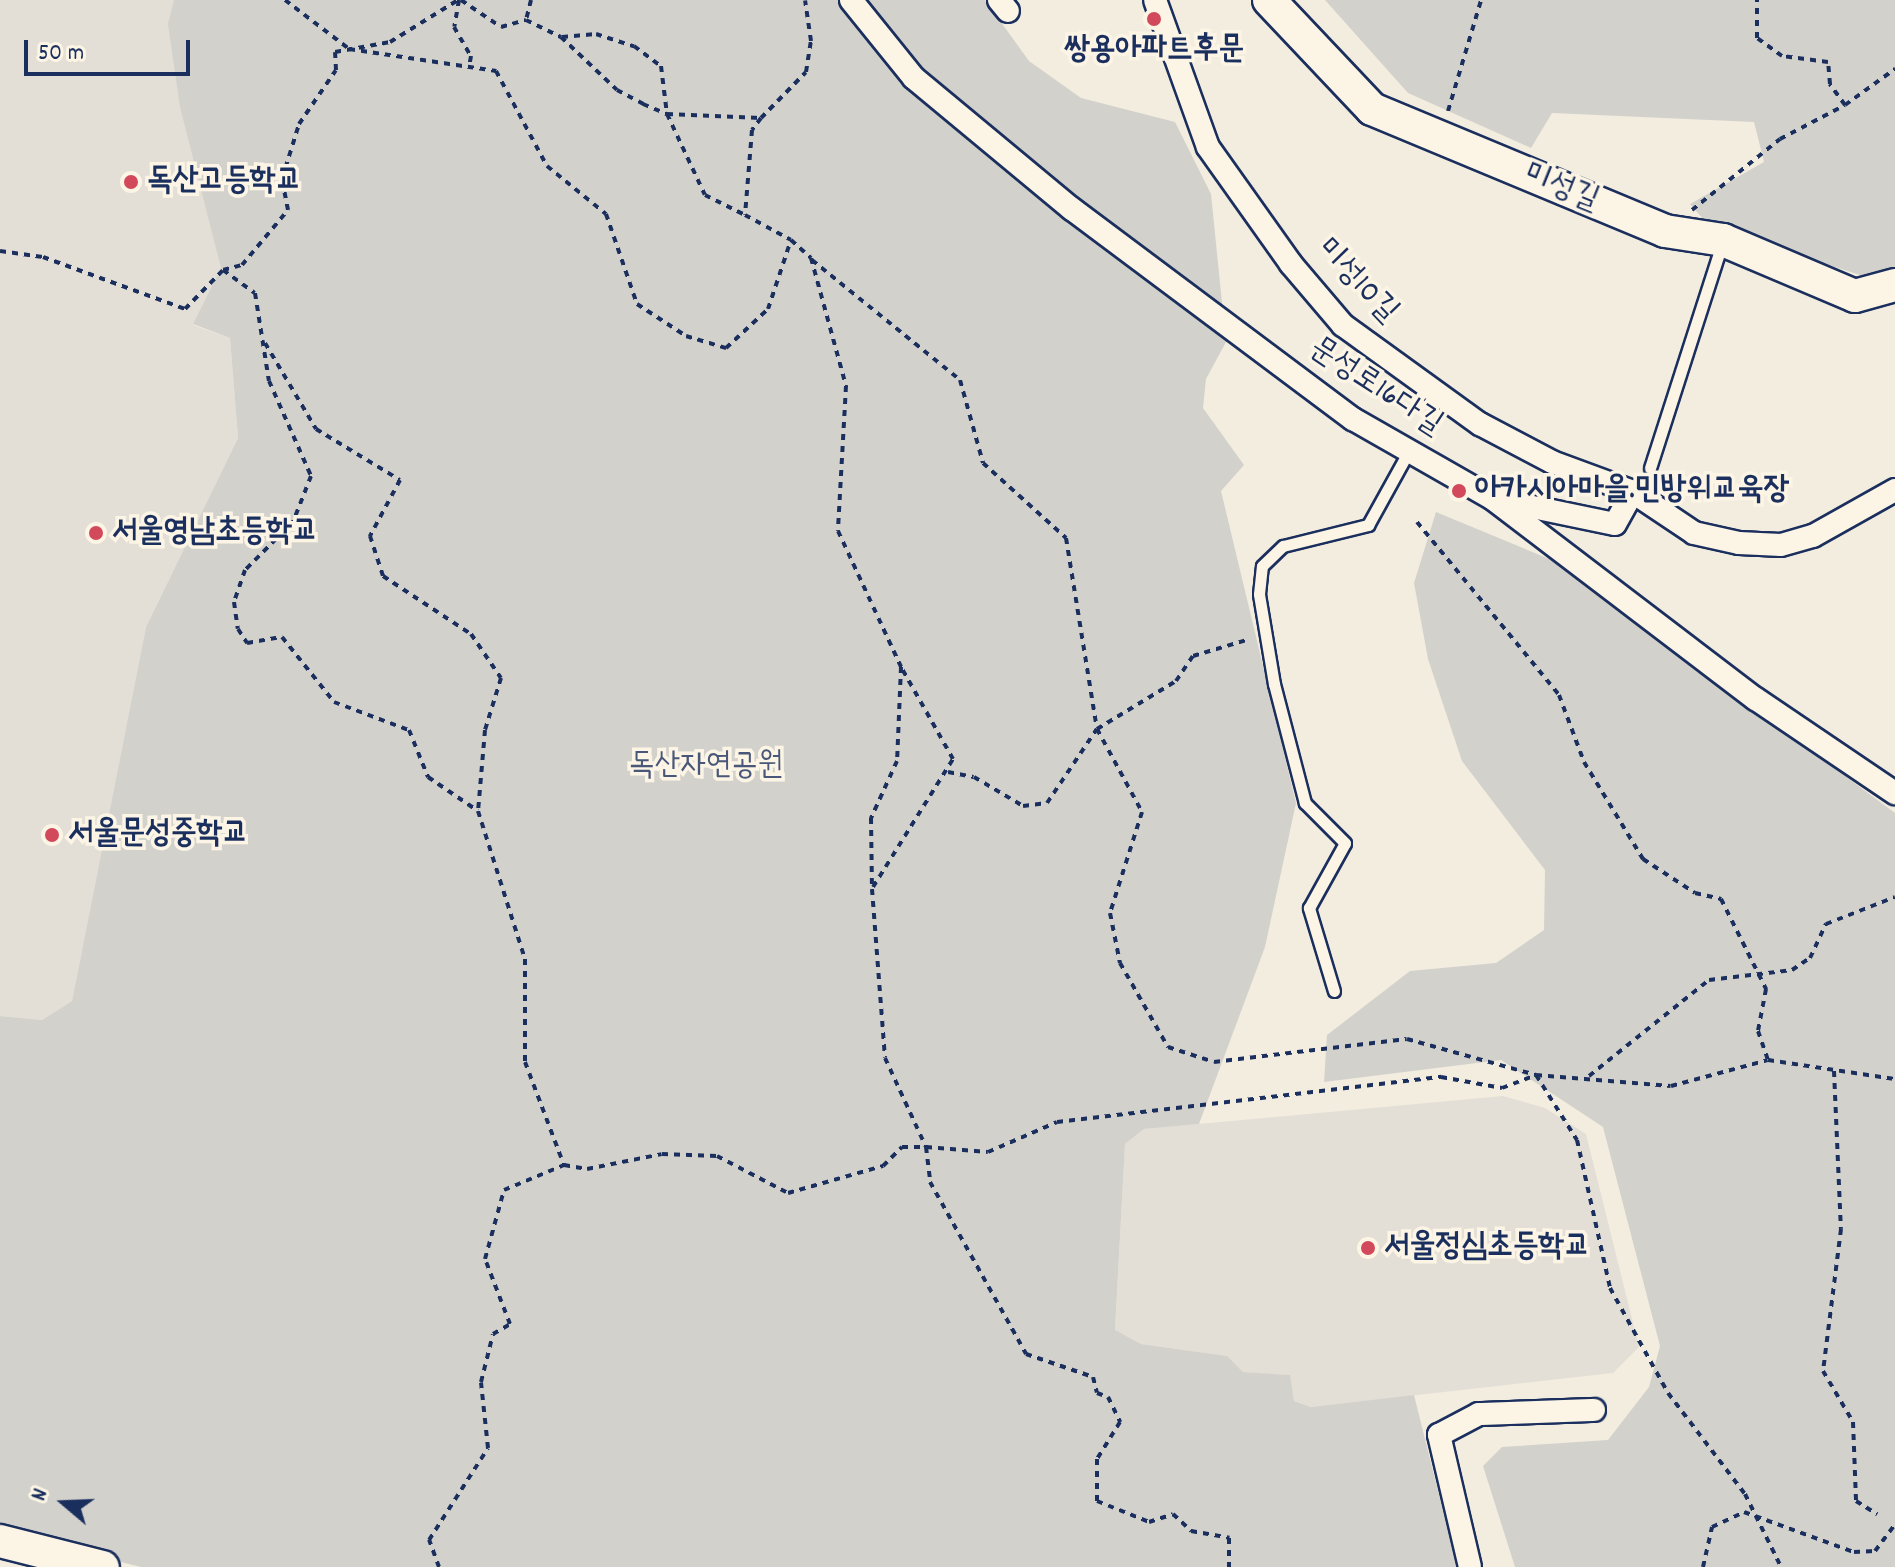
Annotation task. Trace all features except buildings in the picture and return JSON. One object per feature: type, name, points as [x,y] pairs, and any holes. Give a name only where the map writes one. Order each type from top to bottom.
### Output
[{"type":"street","name":"문성로16다길","points":[[851,0],[914,78],[1072,209],[1353,419],[1493,499],[1756,699],[1895,793]]},
{"type":"street","name":"미성10길","points":[[1155,0],[1208,147],[1343,325],[1523,449],[1633,492],[1694,533],[1781,545],[1852,518],[1895,490]]},
{"type":"street","name":"미성길","points":[[1269,0],[1354,95],[1437,137],[1665,231],[1723,240],[1855,296],[1895,285]]},
{"type":"street","points":[[1493,499],[1615,524],[1633,492]]},
{"type":"street","points":[[1470,1567],[1439,1435],[1479,1414],[1594,1410]]},
{"type":"street","points":[[0,1541],[103,1567]]},
{"type":"lane","points":[[1650,468],[1723,240]]},
{"type":"lane","points":[[1334,991],[1309,908],[1345,843],[1305,803],[1265,635],[1262,566],[1283,546],[1368,525],[1410,449]]},
{"type":"path","points":[[285,0],[349,49],[496,71],[547,166],[606,214],[637,304],[686,336],[726,348],[768,309],[791,240]]},
{"type":"path","points":[[0,251],[43,257],[185,309],[223,270],[242,265],[288,210],[282,179],[299,124],[330,82],[335,52],[390,42],[459,0]]},
{"type":"path","points":[[459,0],[501,27],[526,20],[561,37],[617,90],[667,114],[761,118]]},
{"type":"path","points":[[459,0],[454,27],[471,56],[469,67]]},
{"type":"path","points":[[526,20],[531,0]]},
{"type":"path","points":[[745,215],[752,130],[806,72],[811,41],[805,0]]},
{"type":"path","points":[[1437,137],[1462,79],[1481,0]]},
{"type":"path","points":[[1757,0],[1757,38],[1782,56],[1828,62],[1830,84],[1845,105]]},
{"type":"path","points":[[561,37],[596,34],[634,46],[661,66],[667,114],[705,195],[791,240],[960,380],[983,463],[1066,538],[1097,729],[1142,812],[1110,913],[1120,963],[1168,1047],[1214,1062],[1407,1039],[1536,1075],[1589,1076],[1671,1086],[1768,1060],[1895,1079]]},
{"type":"path","points":[[1665,231],[1780,139],[1845,105],[1895,69]]},
{"type":"path","points":[[811,258],[846,386],[838,531],[901,667],[936,719],[953,759],[948,772],[872,889]]},
{"type":"path","points":[[223,270],[255,293],[269,381],[311,476],[293,522],[245,570],[234,602],[238,629],[247,643],[282,637],[334,702],[409,730],[428,777],[478,811]]},
{"type":"path","points":[[262,337],[316,429],[400,480],[370,536],[383,576],[471,634],[501,678],[485,730],[478,811],[525,959],[525,1062],[564,1165]]},
{"type":"path","points":[[1417,522],[1559,695],[1584,762],[1643,859],[1695,893],[1721,899],[1766,989],[1758,1031],[1768,1060]]},
{"type":"path","points":[[948,772],[974,777],[1023,806],[1047,803],[1097,729],[1176,681],[1193,656],[1265,635]]},
{"type":"path","points":[[901,667],[897,761],[871,818],[872,889],[885,1058],[926,1147],[930,1182],[1026,1354],[1093,1377],[1097,1393],[1108,1397],[1120,1422],[1097,1459],[1097,1501],[1149,1522],[1173,1514],[1191,1531],[1229,1538],[1229,1567]]},
{"type":"path","points":[[1589,1076],[1709,980],[1792,970],[1810,958],[1826,924],[1895,897]]},
{"type":"path","points":[[1834,1071],[1841,1229],[1823,1371],[1853,1422],[1856,1501],[1877,1514]]},
{"type":"path","points":[[439,1567],[429,1540],[488,1448],[481,1382],[493,1334],[510,1324],[485,1259],[504,1190],[564,1165],[717,1156],[788,1193],[883,1166],[902,1147],[988,1152],[1057,1122],[1176,1105],[1370,1091],[1441,1077],[1502,1088],[1536,1075]]},
{"type":"path","points":[[1536,1075],[1577,1140],[1610,1288],[1668,1393],[1759,1522],[1781,1567]]},
{"type":"path","points":[[1703,1567],[1712,1527],[1744,1512],[1759,1522],[1854,1552],[1875,1551],[1895,1524]]},
{"type":"shaded area","points":[[0,0],[261,0],[352,87],[193,325],[230,338],[238,438],[146,627],[72,1001],[42,1020],[0,1016]]},
{"type":"shaded area","name":"서울정심초등학교","points":[[1503,1096],[1545,1108],[1586,1134],[1639,1347],[1613,1373],[1311,1407],[1294,1401],[1289,1375],[1243,1372],[1226,1356],[1141,1344],[1115,1331],[1125,1144],[1144,1129]]},
{"type":"green space","name":"독산자연공원","points":[[174,0],[985,0],[1029,61],[1081,98],[1175,122],[1211,194],[1226,342],[1206,379],[1203,408],[1244,465],[1221,491],[1296,803],[1265,947],[1199,1124],[1144,1129],[1125,1144],[1115,1330],[1141,1344],[1227,1356],[1243,1372],[1290,1375],[1294,1401],[1311,1407],[1414,1395],[1457,1567],[141,1567],[0,1532],[0,1016],[42,1020],[72,1001],[146,627],[238,438],[230,338],[193,324],[221,268],[180,107],[168,24]]},
{"type":"green space","points":[[1325,0],[1895,0],[1895,269],[1866,277],[1709,226],[1690,204],[1764,162],[1754,122],[1552,113],[1531,148],[1408,93]]},
{"type":"green space","points":[[1436,512],[1554,561],[1895,813],[1895,1567],[1515,1567],[1483,1466],[1502,1447],[1608,1440],[1649,1387],[1660,1346],[1603,1127],[1501,1060],[1324,1082],[1327,1035],[1410,971],[1496,963],[1544,930],[1545,870],[1462,761],[1428,659],[1414,583]]},
{"type":"place","name":"쌍용아파트후문","points":[[1154,19]]},
{"type":"place","name":"독산고등학교","points":[[131,182]]},
{"type":"place","name":"아카시아마을.민방위교육장","points":[[1459,491]]},
{"type":"place","name":"서울영남초등학교","points":[[96,533]]},
{"type":"place","name":"서울문성중학교","points":[[52,835]]},
{"type":"place","name":"서울정심초등학교","points":[[1368,1248]]}]
